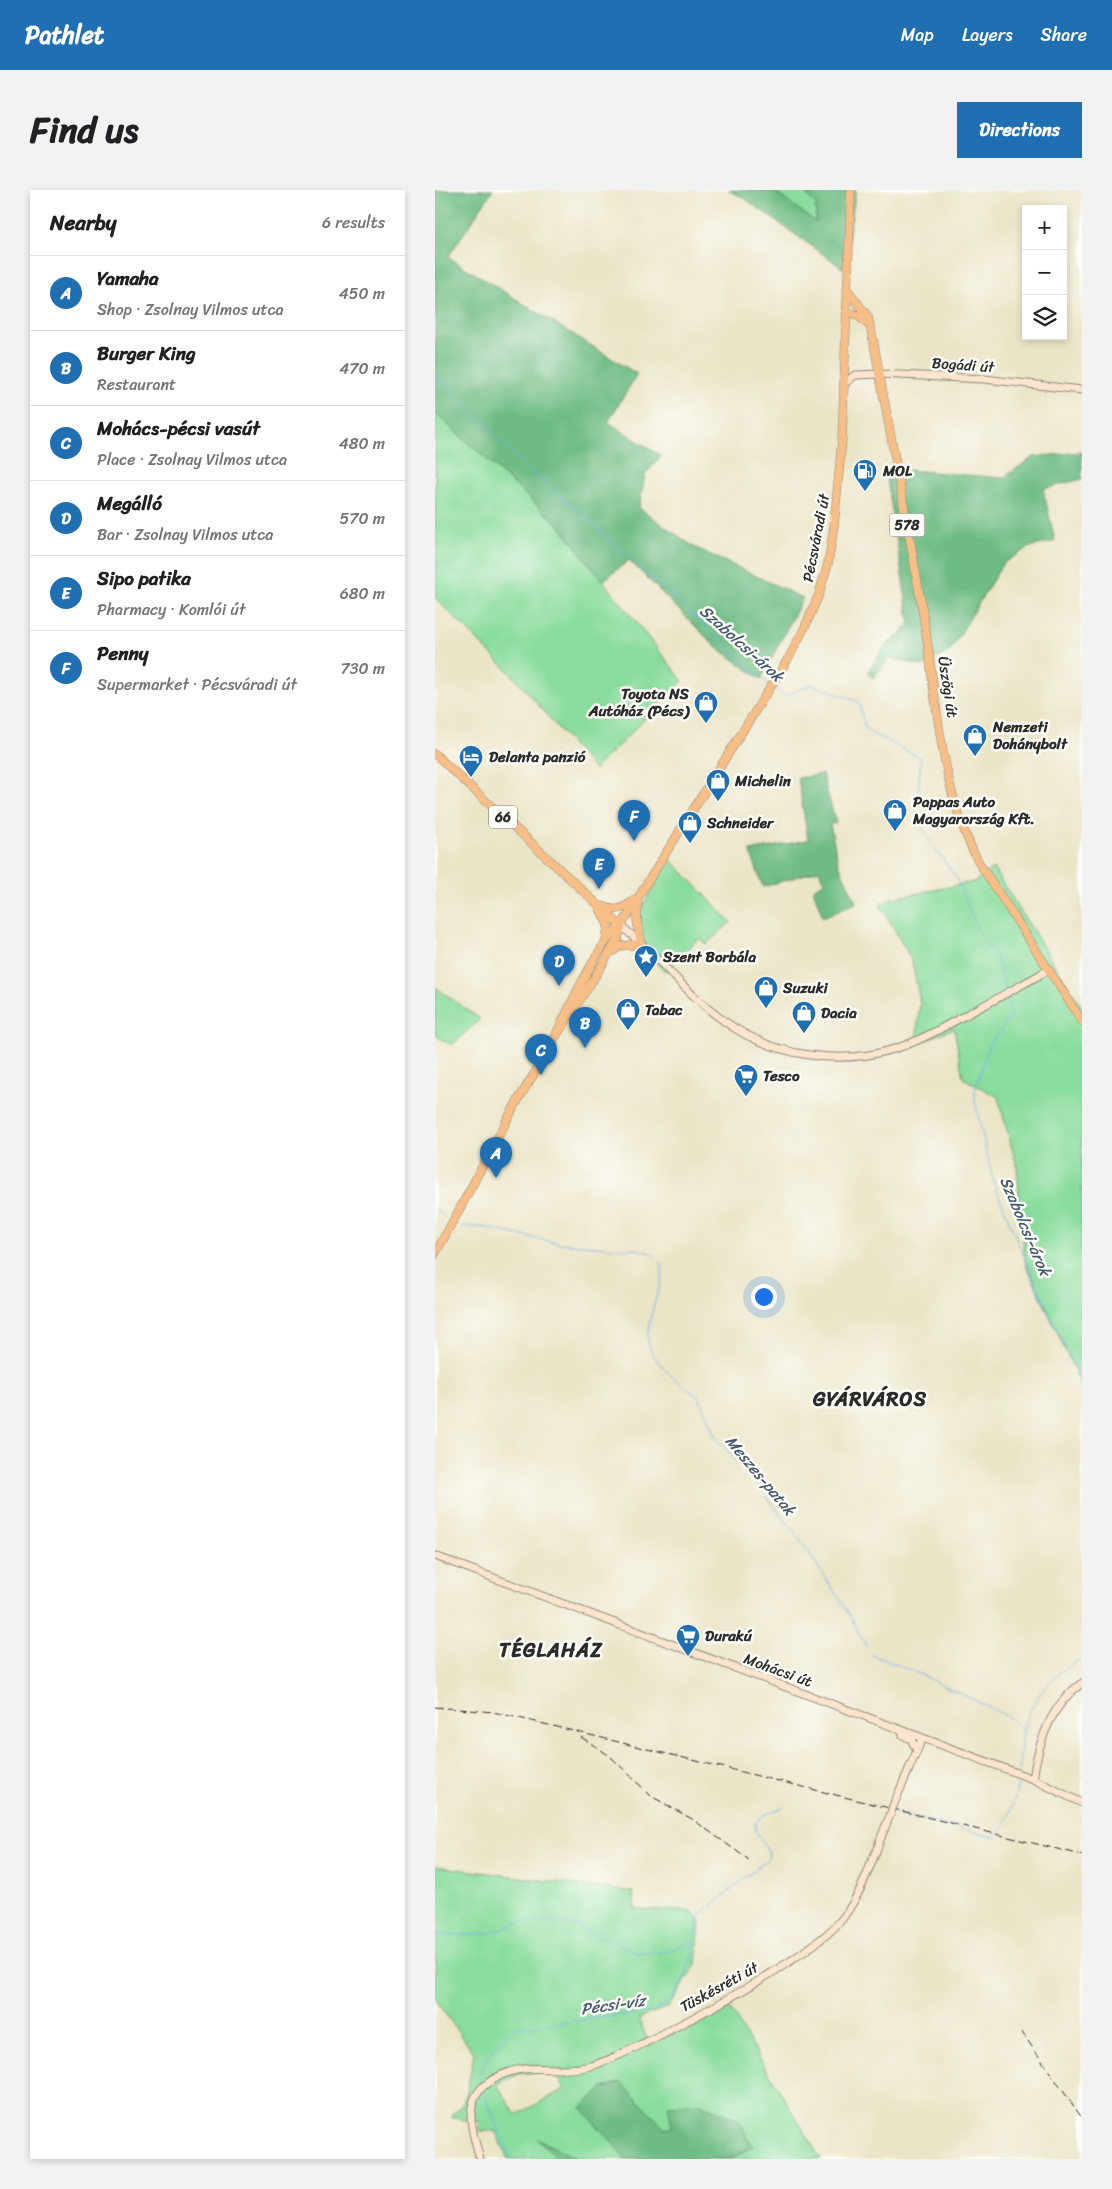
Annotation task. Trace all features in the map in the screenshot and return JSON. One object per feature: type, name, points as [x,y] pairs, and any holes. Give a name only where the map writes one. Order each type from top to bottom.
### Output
[{"type":"main road","name":"Pécsváradi út","points":[[621,926],[805,627],[817,599],[828,564],[840,480],[851,190]]},
{"type":"main road","name":"Üszögi út","points":[[847,288],[868,317],[923,614],[949,779],[966,837],[978,861],[1082,1021]]},
{"type":"main road","points":[[846,311],[858,309],[864,311]]},
{"type":"main road","points":[[846,311],[857,315],[869,325]]},
{"type":"main road","name":"Bogádi út","points":[[844,384],[855,375],[879,374],[984,379],[1082,390]]},
{"type":"main road","name":"66","points":[[435,754],[621,926]]},
{"type":"main road","points":[[639,897],[637,921],[641,944]]},
{"type":"main road","points":[[597,903],[615,910],[626,906],[639,897]]},
{"type":"main road","points":[[597,903],[608,926],[608,935],[604,947]]},
{"type":"main road","points":[[621,926],[688,991],[737,1029],[771,1045],[806,1054],[843,1057],[893,1050],[912,1043],[1007,994],[1048,970]]},
{"type":"main road","points":[[555,1036],[566,1010],[604,947],[621,926]]},
{"type":"main road","points":[[435,1254],[511,1112],[555,1036],[610,954],[620,934],[621,926]]},
{"type":"main road","points":[[610,954],[621,946],[641,944]]},
{"type":"main road","name":"Mohácsi út","points":[[435,1556],[1029,1778],[1082,1802]]},
{"type":"main road","points":[[1029,1778],[1044,1730],[1069,1694],[1082,1683]]},
{"type":"main road","points":[[893,1728],[898,1733],[911,1739],[917,1751]]},
{"type":"main road","name":"Tüskésréti út","points":[[480,2159],[471,2112],[479,2091],[494,2079],[520,2069],[581,2068],[611,2059],[714,2007],[771,1974],[822,1938],[846,1914],[863,1880],[922,1739]]},
{"type":"green space","points":[[435,190],[493,190],[448,257],[637,374],[608,422],[661,456],[645,475],[639,508],[694,547],[803,598],[761,679],[715,646],[629,560],[603,581],[557,523],[435,413]]},
{"type":"green space","points":[[728,190],[772,190],[816,222],[816,205],[803,190],[856,190],[844,269],[744,198]]},
{"type":"green space","points":[[772,190],[803,190],[816,205],[816,223]]},
{"type":"green space","points":[[435,413],[557,523],[683,681],[594,770],[517,680],[435,598]]},
{"type":"green space","points":[[1082,452],[1082,479],[1043,489],[1055,541],[1030,547],[1003,563],[950,651],[923,666],[890,658],[873,678],[867,673],[885,646],[910,625],[887,479],[909,470],[1003,478],[1033,457]]},
{"type":"green space","points":[[822,774],[836,823],[830,824],[838,862],[856,903],[823,918],[813,889],[824,883],[819,870],[763,887],[750,851],[808,840],[798,778]]},
{"type":"green space","points":[[669,858],[731,922],[706,944],[699,938],[665,972],[639,946],[644,938],[639,913]]},
{"type":"green space","points":[[993,868],[1082,1007],[1082,1387],[1025,1262],[1017,1167],[998,1097],[963,1078],[954,1028],[916,1044],[920,1002],[912,961],[880,904],[892,898],[974,882]]},
{"type":"green space","points":[[435,987],[480,1019],[452,1045],[435,1035]]},
{"type":"green space","points":[[435,1866],[633,1892],[635,1909],[692,1911],[700,1920],[696,1965],[668,2007],[639,2018],[649,2045],[729,2007],[821,2159],[508,2159],[495,2131],[480,2131],[480,2122],[452,2118],[451,2115],[462,2106],[467,2091],[474,2053],[435,2000]],"holes":[[[556,2073],[565,2089],[516,2115],[497,2084],[519,2074]]]},
{"type":"green space","points":[[621,2082],[665,2129],[672,2127],[668,2106],[700,2104],[739,2120],[752,2147],[731,2159],[626,2159],[581,2107],[603,2088]]},
{"type":"green space","points":[[537,2139],[578,2159],[558,2159]]},
{"type":"waterway","name":"Szabolcsi-árok","points":[[435,374],[532,472],[589,520],[769,685]]},
{"type":"waterway","name":"Szabolcsi-árok","points":[[774,689],[785,696],[811,684],[857,701],[861,709],[864,725],[869,732],[921,758],[916,816],[929,840],[957,879],[980,936],[995,955],[1006,991]]},
{"type":"waterway","name":"Szabolcsi-árok","points":[[1008,997],[1011,1016],[989,1045],[975,1090],[975,1102],[994,1184],[1082,1385]]},
{"type":"waterway","name":"Meszes-patak","points":[[435,1209],[445,1216]]},
{"type":"waterway","name":"Meszes-patak","points":[[462,1226],[487,1228],[558,1243],[641,1250],[651,1253],[655,1257]]},
{"type":"waterway","name":"Meszes-patak","points":[[660,1262],[662,1275],[648,1334],[652,1353],[666,1370],[699,1397],[715,1437],[759,1486],[803,1544],[851,1617],[866,1646]]},
{"type":"waterway","name":"Meszes-patak","points":[[872,1655],[924,1676],[1009,1717],[1022,1730]]},
{"type":"waterway","name":"Szabolcsi-árok","points":[[1019,1771],[1022,1737],[1026,1720],[1037,1698],[1062,1671],[1082,1658]]},
{"type":"waterway","name":"Pécsi-víz","points":[[896,1813],[996,1837],[1011,1809],[1019,1777]]},
{"type":"waterway","name":"Pécsi-víz","points":[[481,2085],[478,2076],[485,2062],[498,2044],[516,2028],[642,2013],[664,2005],[679,1988],[685,1977],[695,1940],[698,1917],[768,1859],[769,1853],[755,1829],[755,1824],[762,1816],[783,1807]]},
{"type":"waterway","points":[[435,1933],[449,1936],[490,1933],[529,1920],[566,1921],[637,1953],[664,1952],[695,1940]]},
{"type":"waterway","name":"Pécsi-víz","points":[[483,2091],[511,2159]]},
{"type":"railway","points":[[435,1707],[493,1712],[1082,1855]]},
{"type":"railway","points":[[581,1737],[610,1756],[651,1796],[692,1819],[749,1860]]},
{"type":"railway","points":[[1021,2031],[1082,2118]]},
{"type":"place","name":"MOL","points":[[865,492]]},
{"type":"place","name":"Toyota NS Autóház (Pécs)","points":[[706,724]]},
{"type":"place","name":"Nemzeti Dohánybolt","points":[[975,757]]},
{"type":"place","name":"Delanta panzió","points":[[471,778]]},
{"type":"place","name":"Michelin","points":[[718,802]]},
{"type":"place","name":"Pappas Auto Magyarország Kft.","points":[[895,832]]},
{"type":"place","name":"Penny","points":[[634,841]]},
{"type":"place","name":"Schneider","points":[[690,844]]},
{"type":"place","name":"Sipo patika","points":[[599,889]]},
{"type":"place","name":"Szent Borbála","points":[[646,978]]},
{"type":"place","name":"Megálló","points":[[559,986]]},
{"type":"place","name":"Suzuki","points":[[766,1009]]},
{"type":"place","name":"Tabac","points":[[628,1031]]},
{"type":"place","name":"Dacia","points":[[804,1034]]},
{"type":"place","name":"Burger King","points":[[585,1048]]},
{"type":"place","name":"Mohács-pécsi vasút","points":[[541,1075]]},
{"type":"place","name":"Tesco","points":[[746,1097]]},
{"type":"place","name":"Yamaha","points":[[496,1178]]},
{"type":"place","name":"Durakú","points":[[688,1657]]},
{"type":"district","name":"GYÁRVÁROS","points":[[870,1399]]},
{"type":"district","name":"TÉGLAHÁZ","points":[[551,1650]]}]
